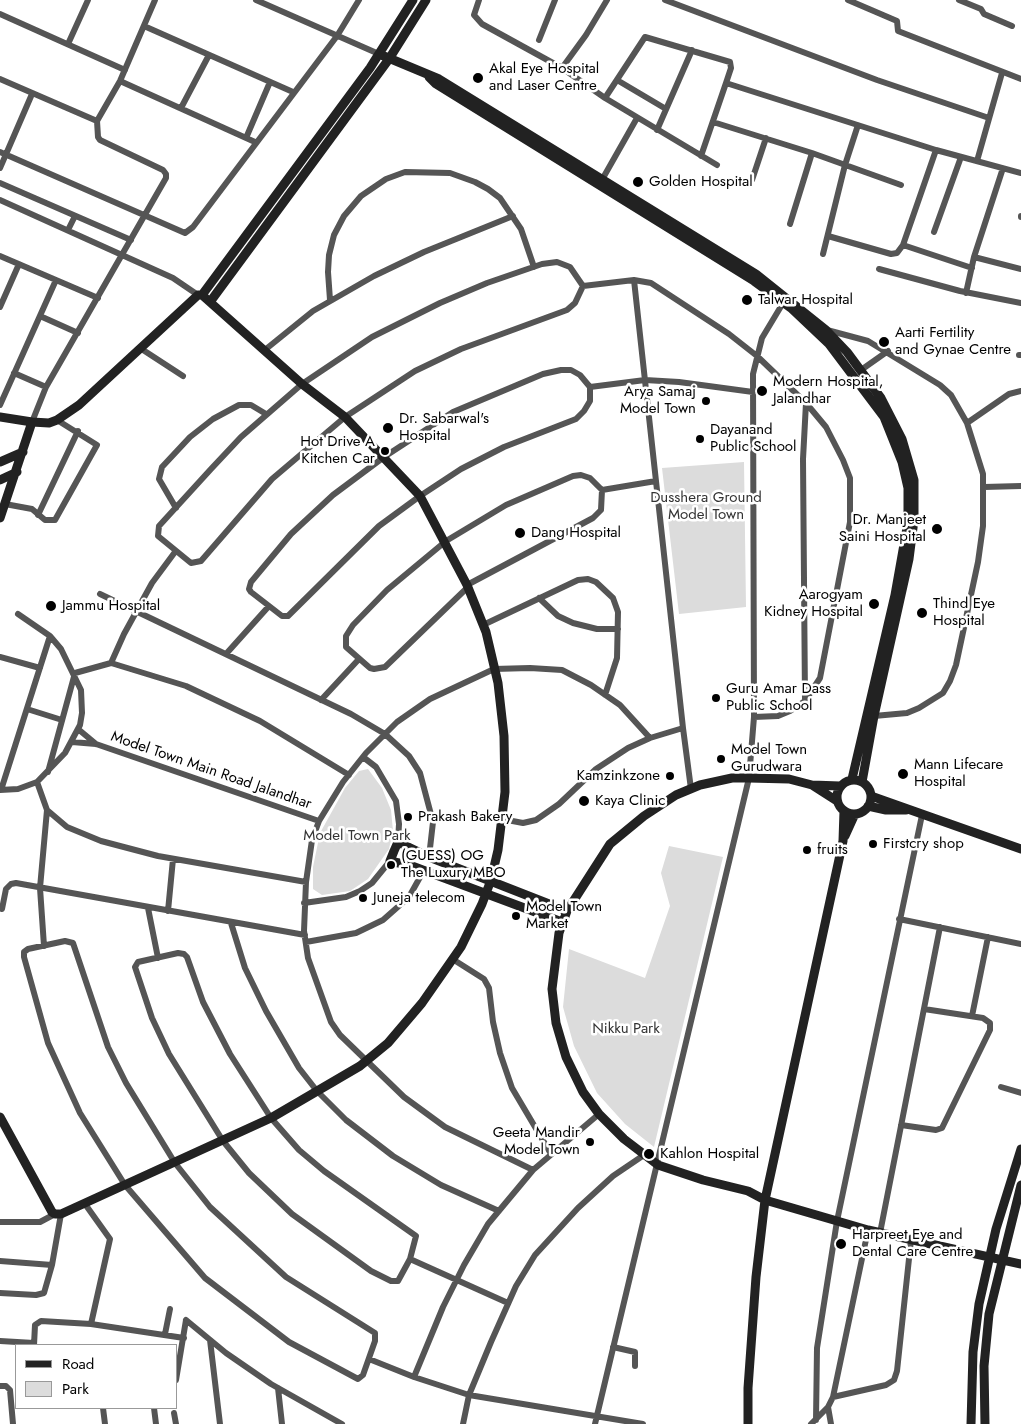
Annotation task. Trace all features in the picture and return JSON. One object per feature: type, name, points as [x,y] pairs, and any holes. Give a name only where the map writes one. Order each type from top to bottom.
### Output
[{"type":"street","points":[[68,44],[88,0]]},
{"type":"street","points":[[0,518],[17,472],[32,422],[46,388],[166,178],[165,172],[100,140],[98,137],[97,121],[120,81],[155,0]]},
{"type":"street","points":[[256,0],[439,79],[603,178],[756,274],[826,330],[860,370],[881,398],[902,439],[914,480],[914,520],[909,559],[874,716],[862,782]]},
{"type":"street","points":[[3,153],[180,232],[189,231],[337,36],[359,0]]},
{"type":"street","points":[[0,417],[48,423],[57,420],[79,405],[200,295],[380,54],[413,0]]},
{"type":"street","points":[[210,302],[390,59],[426,0]]},
{"type":"street","points":[[479,0],[474,15],[482,24],[562,68],[605,98],[717,165]]},
{"type":"street","points":[[539,40],[555,0]]},
{"type":"street","points":[[562,68],[586,35],[607,0]]},
{"type":"street","points":[[665,0],[877,80],[989,118]]},
{"type":"street","points":[[848,0],[897,21],[898,31],[1021,79]]},
{"type":"street","points":[[964,1],[981,9],[984,14],[1012,26]]},
{"type":"street","points":[[0,14],[125,70]]},
{"type":"street","points":[[144,26],[293,92]]},
{"type":"street","points":[[605,98],[645,37],[730,62],[726,83],[701,156]]},
{"type":"street","points":[[657,130],[692,50]]},
{"type":"street","points":[[181,108],[208,55]]},
{"type":"street","points":[[977,161],[1002,73]]},
{"type":"street","points":[[427,75],[445,90],[754,281],[783,303],[829,344],[884,417],[902,462],[908,488],[908,522],[901,566],[852,779],[840,786],[812,785],[789,779],[732,778],[676,795],[644,816],[610,844],[567,910],[562,922],[554,960],[552,989],[556,1023],[566,1057],[583,1092],[599,1114],[624,1139],[658,1164],[703,1180],[748,1191],[765,1200],[868,1230],[1021,1264]]},
{"type":"street","points":[[0,79],[97,121]]},
{"type":"street","points":[[617,80],[666,109]]},
{"type":"street","points":[[120,81],[255,142]]},
{"type":"street","points":[[246,138],[270,82]]},
{"type":"street","points":[[726,83],[936,150],[1021,173]]},
{"type":"street","points":[[0,168],[3,153],[32,94]]},
{"type":"street","points":[[603,178],[637,118]]},
{"type":"street","points":[[713,122],[812,153],[901,185]]},
{"type":"street","points":[[823,254],[845,165],[858,125]]},
{"type":"street","points":[[752,180],[766,138]]},
{"type":"street","points":[[828,236],[891,254],[897,253],[902,245],[936,150]]},
{"type":"street","points":[[790,224],[812,153]]},
{"type":"street","points":[[934,232],[961,157]]},
{"type":"street","points":[[966,292],[974,257],[1004,168]]},
{"type":"street","points":[[330,300],[328,272],[334,236],[344,216],[361,196],[386,179],[405,172],[450,173],[476,182],[488,189],[500,198],[521,229],[534,267]]},
{"type":"street","points":[[0,183],[131,240]]},
{"type":"street","points":[[0,200],[173,278],[210,302],[266,349],[302,384],[345,417],[420,496],[446,541],[468,586],[483,625],[494,669],[504,736],[506,792],[491,880],[454,960],[422,1003],[393,1036],[366,1061],[271,1118],[84,1204],[40,1222],[0,1222]]},
{"type":"street","points":[[68,230],[75,216]]},
{"type":"street","points":[[266,349],[294,324],[330,300],[374,276],[424,252],[513,216]]},
{"type":"street","points":[[902,245],[972,268]]},
{"type":"street","points":[[0,256],[98,298]]},
{"type":"street","points":[[974,257],[1021,269]]},
{"type":"street","points":[[558,262],[570,267],[583,286],[575,303],[566,310],[461,349],[415,371],[345,417],[272,479],[201,561],[191,563],[175,552],[158,536],[159,526],[235,443],[266,414],[302,384],[372,337],[440,303],[534,267],[558,262]]},
{"type":"street","points":[[0,306],[19,264]]},
{"type":"street","points":[[879,269],[966,292],[1021,303]]},
{"type":"street","points":[[0,405],[56,280]]},
{"type":"street","points":[[583,286],[634,280],[651,283],[729,334],[758,356],[806,403],[826,426],[843,460],[850,478],[852,499],[850,522],[820,678],[805,701],[790,711],[778,716],[754,717]]},
{"type":"street","points":[[634,280],[683,728],[692,789]]},
{"type":"street","points":[[595,1421],[749,778],[754,717],[753,374],[762,338],[783,303]]},
{"type":"street","points":[[40,316],[78,333]]},
{"type":"street","points":[[826,330],[868,341],[888,351],[951,394],[968,423],[979,458],[984,487],[978,562],[956,665],[950,681],[943,693],[918,708],[907,713],[874,716]]},
{"type":"street","points":[[140,348],[183,376]]},
{"type":"street","points":[[860,370],[888,351]]},
{"type":"street","points":[[571,370],[580,375],[590,387],[590,401],[584,412],[576,419],[504,446],[461,469],[420,496],[379,526],[291,614],[282,616],[251,592],[249,588],[251,582],[291,534],[334,495],[384,457],[453,412],[543,374],[571,370]]},
{"type":"street","points":[[14,373],[46,388]]},
{"type":"street","points":[[590,387],[645,380],[679,382],[753,392]]},
{"type":"street","points":[[968,423],[1009,394],[1021,390]]},
{"type":"street","points":[[805,701],[803,459],[806,403]]},
{"type":"street","points":[[176,508],[159,480],[162,467],[190,437],[213,419],[239,405],[251,405],[266,414]]},
{"type":"street","points":[[5,504],[32,509],[49,521],[55,520],[97,448],[96,443],[57,420]]},
{"type":"street","points":[[38,514],[78,431]]},
{"type":"street","points":[[0,462],[23,452]]},
{"type":"street","points":[[0,480],[17,472]]},
{"type":"street","points":[[580,475],[590,478],[602,490],[600,510],[593,518],[468,586],[385,667],[374,670],[359,659],[345,643],[353,625],[387,590],[446,541],[506,505],[573,476],[580,475]]},
{"type":"street","points":[[602,490],[656,481]]},
{"type":"street","points":[[984,487],[1021,486]]},
{"type":"street","points":[[111,663],[152,583],[175,552]]},
{"type":"street","points":[[483,625],[578,580],[588,579],[596,582],[613,598],[618,612],[617,658],[605,695]]},
{"type":"street","points":[[100,594],[136,613],[321,700],[385,734],[409,756],[420,773],[433,822],[429,857]]},
{"type":"street","points":[[539,598],[558,616],[573,623],[597,629],[618,629]]},
{"type":"street","points":[[226,654],[269,606]]},
{"type":"street","points":[[18,614],[50,636],[61,649],[75,673],[81,690],[82,712],[78,729],[72,742],[48,772],[37,782],[18,789],[0,790],[50,636]]},
{"type":"street","points":[[0,657],[40,668]]},
{"type":"street","points":[[321,700],[359,659]]},
{"type":"street","points":[[75,673],[111,663],[186,686],[260,721],[349,775]]},
{"type":"street","points":[[533,1170],[445,1127],[404,1097],[340,1035],[331,1022],[311,965],[305,938],[304,903],[309,854],[319,821],[349,775],[363,757],[397,722],[430,699],[494,669],[530,668],[562,670],[620,705],[650,738]]},
{"type":"street","points":[[48,772],[75,673]]},
{"type":"street","points":[[27,709],[62,720]]},
{"type":"street","points":[[502,819],[523,823],[536,820],[559,804],[596,769],[628,748],[650,738],[683,728]]},
{"type":"street","points":[[78,729],[96,744]]},
{"type":"street","points":[[72,742],[96,744]]},
{"type":"street","name":"Model Town Main Road Jalandhar","points":[[96,744],[319,821]]},
{"type":"street","points":[[304,903],[346,898],[360,892],[372,883],[390,861],[398,842],[399,824],[396,801],[376,768],[363,757]]},
{"type":"street","points":[[843,841],[855,814],[868,806],[871,796],[867,785],[852,779]]},
{"type":"street","points":[[37,782],[47,810],[40,888],[44,946]]},
{"type":"street","points":[[748,1424],[748,1388],[756,1277],[765,1200],[843,841],[844,811],[837,801],[812,785]]},
{"type":"street","points":[[837,801],[840,786]]},
{"type":"street","points":[[871,796],[885,799],[908,810],[1021,849]]},
{"type":"street","points":[[868,806],[886,810],[908,810]]},
{"type":"street","points":[[47,810],[67,826],[101,842],[173,859],[306,882]]},
{"type":"street","points":[[844,811],[855,814]]},
{"type":"street","points":[[814,1422],[817,1348],[838,1221],[922,815]]},
{"type":"street","points":[[398,842],[429,857],[567,910]]},
{"type":"street","points":[[168,911],[173,859]]},
{"type":"street","points":[[390,861],[424,870],[562,922]]},
{"type":"street","points":[[2,909],[6,889],[11,884],[168,911],[305,938],[356,933],[383,920],[409,897],[424,870]]},
{"type":"street","points":[[148,908],[158,958]]},
{"type":"street","points":[[899,919],[1021,944]]},
{"type":"street","points":[[231,923],[245,968],[266,1011],[299,1068],[317,1091],[346,1120],[393,1156],[441,1185],[498,1211]]},
{"type":"street","points":[[880,1233],[940,927]]},
{"type":"street","points":[[972,1016],[988,937]]},
{"type":"street","points":[[68,940],[72,943],[108,1047],[126,1083],[175,1163],[210,1207],[286,1277],[375,1333],[375,1342],[369,1359],[363,1375],[358,1379],[289,1342],[252,1316],[205,1278],[125,1185],[80,1114],[48,1043],[24,957],[26,950],[44,946],[68,940]]},
{"type":"street","points":[[184,954],[203,1002],[230,1054],[271,1118],[300,1150],[324,1171],[416,1236],[416,1243],[402,1279],[395,1282],[371,1271],[292,1214],[249,1173],[223,1141],[169,1054],[152,1018],[135,966],[138,962],[158,958],[184,954]]},
{"type":"street","points":[[454,960],[484,978],[487,983],[494,1030],[512,1088],[551,1154]]},
{"type":"street","points":[[901,1125],[936,1130],[942,1128],[990,1030],[988,1020],[924,1009]]},
{"type":"street","points":[[1001,1087],[1021,1094]]},
{"type":"street","points":[[414,1377],[456,1280],[488,1224],[533,1170],[599,1114]]},
{"type":"street","points":[[0,1116],[3,1133],[58,1214],[52,1265],[46,1289],[42,1295],[0,1293]]},
{"type":"street","points":[[971,1424],[973,1352],[980,1304],[990,1257],[1021,1148]]},
{"type":"street","points":[[463,1424],[469,1395],[508,1302],[535,1255],[572,1214],[613,1176],[644,1155]]},
{"type":"street","points":[[985,1424],[984,1366],[989,1314],[1021,1185]]},
{"type":"street","points":[[84,1204],[110,1239],[91,1324]]},
{"type":"street","points":[[814,1422],[828,1407],[833,1397],[868,1230]]},
{"type":"street","points":[[833,1397],[886,1386],[894,1380],[897,1371],[911,1240]]},
{"type":"street","points":[[410,1259],[508,1302]]},
{"type":"street","points":[[0,1261],[52,1265]]},
{"type":"street","points":[[164,1334],[170,1308]]},
{"type":"street","points":[[178,1370],[186,1320],[210,1340],[278,1388],[342,1424]]},
{"type":"street","points":[[0,1341],[34,1344],[36,1322],[91,1324],[184,1338]]},
{"type":"street","points":[[210,1340],[220,1424]]},
{"type":"street","points":[[613,1347],[635,1352],[635,1366]]},
{"type":"street","points":[[369,1359],[414,1377],[469,1395],[595,1421],[643,1424]]},
{"type":"street","points":[[0,1386],[6,1386],[10,1390],[13,1424]]},
{"type":"street","points":[[278,1388],[282,1424]]},
{"type":"street","points":[[828,1407],[831,1424]]},
{"type":"street","points":[[103,1409],[104,1424]]},
{"type":"street","points":[[154,1409],[156,1424]]},
{"type":"street","points":[[174,1413],[176,1424]]},
{"type":"green space","name":"Dusshera Ground Model Town","points":[[744,462],[746,607],[679,614],[662,468]]},
{"type":"green space","name":"Model Town Park","points":[[368,769],[382,788],[391,810],[393,831],[389,849],[368,879],[350,891],[322,895],[313,889],[313,867],[320,833],[345,788],[359,771]]},
{"type":"green space","name":"Nikku Park","points":[[669,846],[723,857],[654,1147],[625,1124],[597,1093],[574,1046],[563,1007],[569,949],[645,978],[670,906],[661,873]]},
{"type":"place","name":"Akal Eye Hospital and Laser Centre","points":[[478,78]]},
{"type":"place","name":"Golden Hospital","points":[[638,182]]},
{"type":"place","name":"Talwar Hospital","points":[[747,300]]},
{"type":"place","name":"Aarti Fertility and Gynae Centre","points":[[884,342]]},
{"type":"place","name":"Modern Hospital, Jalandhar","points":[[762,391]]},
{"type":"place","name":"Arya Samaj Model Town","points":[[706,401]]},
{"type":"place","name":"Dr. Sabarwal's Hospital","points":[[388,428]]},
{"type":"place","name":"Dayanand Public School","points":[[700,439]]},
{"type":"place","name":"Hot Drive A Kitchen Car","points":[[385,451]]},
{"type":"place","name":"Dr. Manjeet Saini Hospital","points":[[937,529]]},
{"type":"place","name":"Dang Hospital","points":[[520,533]]},
{"type":"place","name":"Aarogyam Kidney Hospital","points":[[874,604]]},
{"type":"place","name":"Jammu Hospital","points":[[51,606]]},
{"type":"place","name":"Thind Eye Hospital","points":[[922,613]]},
{"type":"place","name":"Guru Amar Dass Public School","points":[[716,698]]},
{"type":"place","name":"Model Town Gurudwara","points":[[721,759]]},
{"type":"place","name":"Mann Lifecare Hospital","points":[[903,774]]},
{"type":"place","name":"Kamzinkzone","points":[[670,776]]},
{"type":"place","name":"Kaya Clinic","points":[[584,801]]},
{"type":"place","name":"Prakash Bakery","points":[[408,817]]},
{"type":"place","name":"Firstcry shop","points":[[873,844]]},
{"type":"place","name":"fruits","points":[[807,850]]},
{"type":"place","name":"(GUESS) OG The Luxury MBO","points":[[391,865]]},
{"type":"place","name":"Juneja telecom","points":[[363,898]]},
{"type":"place","name":"Model Town Market","points":[[516,916]]},
{"type":"place","name":"Geeta Mandir Model Town","points":[[590,1142]]},
{"type":"place","name":"Kahlon Hospital","points":[[649,1154]]},
{"type":"place","name":"Harpreet Eye and Dental Care Centre","points":[[841,1244]]}]
